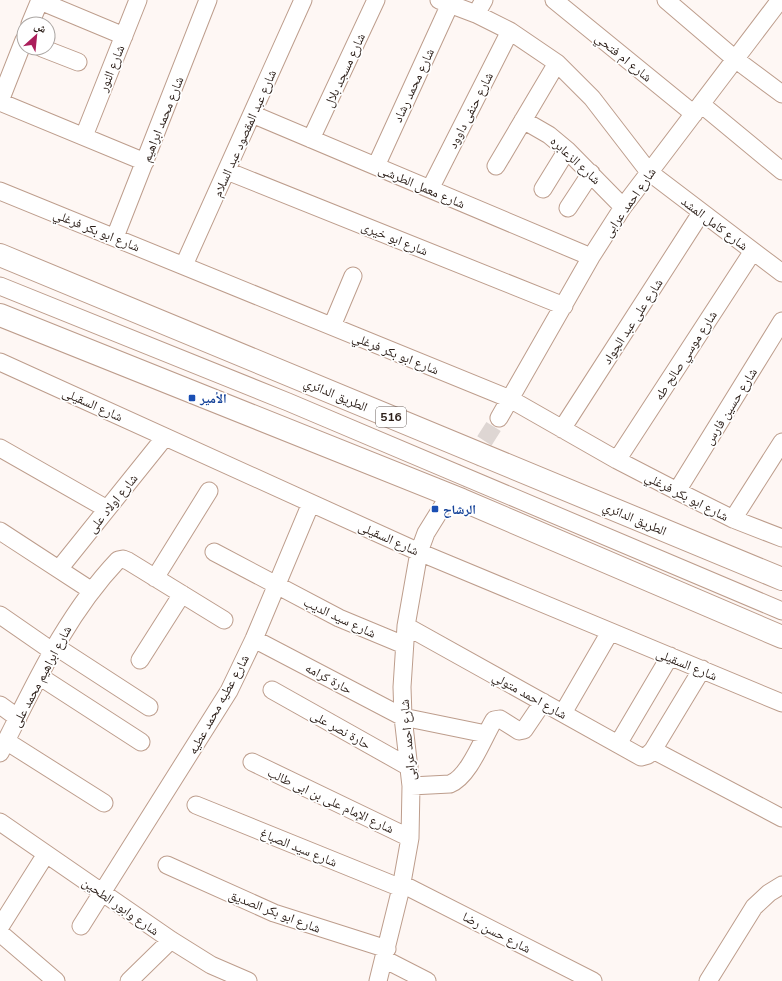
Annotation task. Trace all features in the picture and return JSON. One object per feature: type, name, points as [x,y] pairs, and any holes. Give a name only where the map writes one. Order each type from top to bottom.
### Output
[{"type":"highway","name":"الطريق الدائري","points":[[0,255],[782,579]]},
{"type":"highway","points":[[0,315],[462,500],[782,637]]},
{"type":"street","points":[[33,16],[40,0],[124,36]]},
{"type":"street","name":"شارع النور","points":[[84,136],[138,0]]},
{"type":"street","name":"شارع محمد ابراهيم","points":[[115,237],[208,0]]},
{"type":"street","name":"شارع عبد المقصود عبد السلام","points":[[184,266],[303,0]]},
{"type":"street","name":"شارع مسجد بلال","points":[[311,139],[376,0]]},
{"type":"street","name":"شارع ام فتحي","points":[[554,0],[697,109],[782,171]]},
{"type":"street","points":[[666,0],[735,58],[782,94]]},
{"type":"street","name":"شارع احمد عرابى","points":[[499,418],[591,257],[623,207],[780,0]]},
{"type":"street","name":"شارع كامل المشد","points":[[444,2],[480,7],[510,31],[557,63],[592,98],[649,172],[701,213],[782,273]]},
{"type":"street","name":"شارع محمد رشاد","points":[[376,166],[444,2]]},
{"type":"street","name":"شارع حنفى داوود","points":[[430,189],[510,31]]},
{"type":"street","points":[[56,53],[78,62]]},
{"type":"street","points":[[18,56],[0,102],[144,162]]},
{"type":"street","points":[[496,166],[557,63]]},
{"type":"street","name":"شارع معمل الطرشى","points":[[252,114],[591,257]]},
{"type":"street","name":"شارع الزعابره","points":[[524,120],[549,134],[591,173],[623,207]]},
{"type":"street","points":[[543,189],[567,150]]},
{"type":"street","name":"شارع ابو خيرى","points":[[226,171],[564,306]]},
{"type":"street","points":[[568,208],[591,173]]},
{"type":"street","name":"شارع ابو بكر فرغلي","points":[[0,190],[510,400],[617,460],[733,519],[782,538]]},
{"type":"street","name":"شارع على عبد الجواد","points":[[562,429],[701,213]]},
{"type":"street","name":"شارع موسي صالح طه","points":[[617,460],[753,251]]},
{"type":"street","points":[[332,326],[353,276]]},
{"type":"street","points":[[0,286],[288,402],[782,611]]},
{"type":"street","name":"شارع حسين فارس","points":[[678,491],[782,321]]},
{"type":"street","name":"شارع السقيلى","points":[[0,362],[419,552],[782,703]]},
{"type":"street","name":"شارع اولاد على","points":[[59,569],[165,437]]},
{"type":"street","points":[[733,519],[782,442]]},
{"type":"street","points":[[0,448],[107,509]]},
{"type":"street","points":[[209,492],[155,578],[224,620]]},
{"type":"street","name":"شارع عطيه محمد عطيه","points":[[81,926],[215,716],[254,639],[311,503]]},
{"type":"street","name":"شارع احمد عرابى","points":[[378,981],[402,886],[410,838],[411,786],[403,717],[404,645],[406,626],[419,552],[426,533],[444,504]]},
{"type":"street","points":[[0,531],[92,591]]},
{"type":"street","name":"شارع سيد الديب","points":[[214,552],[339,618],[404,645]]},
{"type":"street","name":"شارع ابراهيم محمد على","points":[[3,747],[54,648],[92,591],[120,559],[128,561],[155,578]]},
{"type":"street","points":[[140,660],[182,594]]},
{"type":"street","points":[[0,615],[149,707]]},
{"type":"street","name":"شارع احمد متولي","points":[[406,626],[641,756],[648,755],[653,750]]},
{"type":"street","points":[[563,713],[610,632]]},
{"type":"street","name":"حارة كرامه","points":[[254,639],[403,717],[486,734]]},
{"type":"street","points":[[618,744],[670,656]]},
{"type":"street","points":[[702,670],[653,750],[781,816]]},
{"type":"street","points":[[39,676],[141,742]]},
{"type":"street","name":"حارة نصر على","points":[[272,690],[409,767]]},
{"type":"street","points":[[411,786],[450,784],[455,782],[463,774],[496,719],[519,731],[526,729],[543,702]]},
{"type":"street","points":[[0,706],[18,718]]},
{"type":"street","points":[[3,747],[104,803]]},
{"type":"street","name":"شارع الإمام على بن ابى طالب","points":[[252,762],[410,838]]},
{"type":"street","name":"شارع سيد الصباغ","points":[[196,805],[402,886]]},
{"type":"street","name":"شارع وابور الطحين","points":[[0,822],[171,940],[211,965],[248,981]]},
{"type":"street","points":[[0,927],[46,854]]},
{"type":"street","name":"شارع ابو بكر الصديق","points":[[167,864],[202,882],[274,913],[385,954],[427,981]]},
{"type":"street","points":[[708,981],[754,907],[769,893],[782,885]]},
{"type":"street","name":"شارع حسن رضا","points":[[402,886],[593,981]]},
{"type":"street","points":[[0,933],[56,981]]},
{"type":"street","points":[[129,981],[171,940]]},
{"type":"tunnel","points":[[444,504],[499,418]]},
{"type":"place","name":"الأمير","points":[[192,398]]},
{"type":"place","name":"الرشاح","points":[[435,509]]}]
